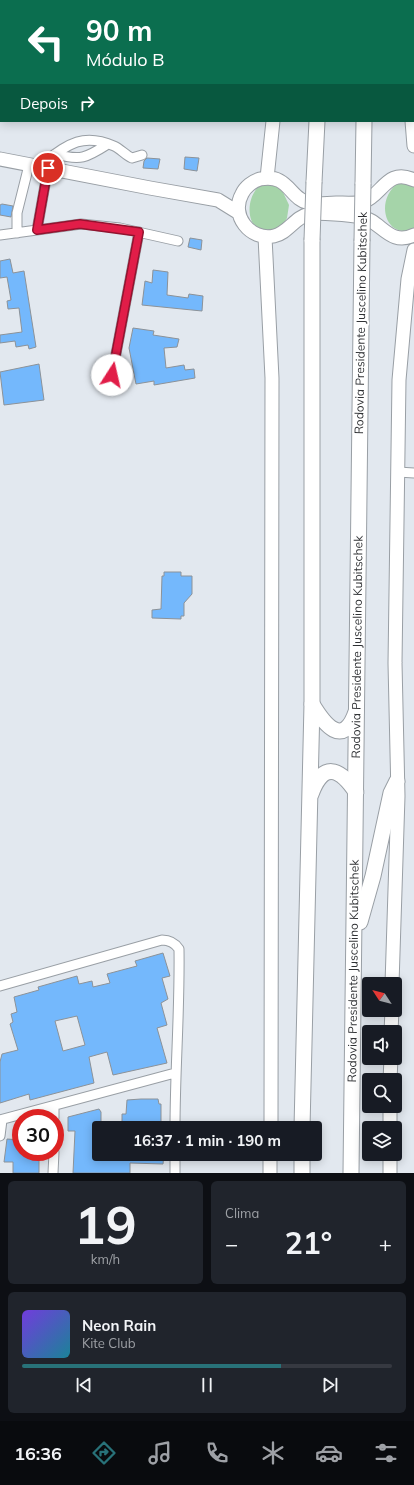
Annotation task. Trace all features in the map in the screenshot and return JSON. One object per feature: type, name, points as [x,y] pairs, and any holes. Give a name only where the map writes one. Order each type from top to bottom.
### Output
[{"type":"highway","points":[[302,1121],[312,704],[312,240],[317,122]]},
{"type":"highway","name":"Rodovia Presidente Juscelino Kubitschek","points":[[350,1173],[355,942],[364,122]]},
{"type":"highway","points":[[312,704],[324,724],[329,728],[339,731],[346,729],[350,725],[357,708]]},
{"type":"highway","points":[[309,797],[315,782],[322,774],[329,770],[338,772],[344,776],[356,792]]},
{"type":"highway","points":[[355,942],[373,876],[391,793],[397,781]]},
{"type":"highway","points":[[302,1161],[302,1173]]},
{"type":"main road","points":[[267,178],[273,122]]},
{"type":"main road","points":[[412,122],[414,146]]},
{"type":"main road","points":[[0,159],[218,200],[239,213]]},
{"type":"main road","points":[[414,180],[402,177],[392,179],[383,184],[377,194],[363,202],[308,203],[299,198],[289,187],[277,179],[267,178],[257,180],[248,185],[242,194],[239,203],[239,213],[242,222],[248,229],[265,237],[282,233],[299,219],[309,214],[361,217],[372,220],[381,230],[395,237],[404,238],[414,235]]},
{"type":"main road","points":[[218,200],[242,194]]},
{"type":"main road","points":[[265,237],[272,378],[271,1121]]},
{"type":"main road","points":[[392,977],[397,781],[395,663],[399,380],[408,279],[414,250]]},
{"type":"main road","points":[[270,1161],[270,1173]]},
{"type":"main road","points":[[390,1161],[390,1173]]},
{"type":"street","points":[[17,233],[17,213],[38,166],[74,142],[86,139],[99,140],[116,147],[132,158],[142,155]]},
{"type":"street","points":[[55,154],[74,159],[86,156],[108,144]]},
{"type":"street","points":[[37,230],[38,166]]},
{"type":"street","points":[[0,235],[80,224],[139,232],[178,241]]},
{"type":"street","points":[[112,375],[139,232]]},
{"type":"street","points":[[398,472],[414,473]]},
{"type":"street","points":[[0,988],[162,940],[172,942],[179,949],[175,1121]]},
{"type":"street","points":[[0,1136],[1,1120],[54,1107],[175,1073]]},
{"type":"street","points":[[53,1173],[54,1161]]},
{"type":"street","points":[[175,1161],[175,1173]]},
{"type":"green space","points":[[269,182],[281,188],[289,205],[287,218],[281,228],[270,233],[259,230],[251,220],[250,214],[253,195],[262,185]]},
{"type":"green space","points":[[399,182],[414,185],[414,228],[405,231],[397,230],[391,225],[387,218],[385,209],[386,200],[391,190]]},
{"type":"building","points":[[185,157],[199,158],[197,171],[184,169]]},
{"type":"building","points":[[147,158],[160,159],[158,169],[143,168],[144,161]]},
{"type":"building","points":[[0,205],[13,206],[11,217],[0,215]]},
{"type":"building","points":[[190,238],[202,240],[201,250],[188,247]]},
{"type":"building","points":[[10,259],[13,273],[24,271],[36,347],[29,349],[28,345],[16,347],[15,341],[0,343],[0,335],[22,332],[19,308],[8,309],[7,301],[11,300],[7,277],[0,278],[0,261]]},
{"type":"building","points":[[153,270],[168,272],[167,295],[188,298],[189,294],[203,296],[202,311],[142,305],[145,281],[152,283]]},
{"type":"building","points":[[133,328],[154,331],[153,335],[179,339],[177,347],[164,348],[166,368],[184,365],[185,370],[194,369],[195,378],[154,385],[154,381],[136,384],[129,348]]},
{"type":"building","points":[[39,364],[44,400],[4,405],[0,372]]},
{"type":"building","points":[[164,572],[181,572],[181,576],[192,576],[192,594],[184,603],[184,616],[181,616],[181,619],[152,618],[152,610],[161,609],[162,576],[164,576]]},
{"type":"building","points":[[163,953],[170,976],[162,978],[168,999],[161,1003],[167,1025],[157,1028],[167,1063],[113,1075],[107,1052],[89,1057],[94,1083],[30,1100],[29,1094],[0,1103],[0,1062],[2,1054],[18,1050],[10,1024],[13,1022],[11,1014],[17,1012],[14,997],[39,990],[38,987],[77,976],[79,984],[92,981],[93,987],[110,983],[107,974],[137,966],[135,961]],"holes":[[[77,1016],[85,1045],[63,1051],[55,1021]]]},
{"type":"building","points":[[158,1099],[159,1104],[161,1104],[161,1121],[122,1121],[122,1114],[126,1114],[127,1100]]},
{"type":"building","points":[[99,1109],[101,1112],[101,1121],[92,1121],[92,1161],[163,1161],[163,1164],[130,1163],[130,1173],[73,1173],[75,1131],[68,1131],[68,1117]]},
{"type":"building","points":[[7,1139],[12,1139],[12,1161],[39,1161],[39,1173],[13,1173],[13,1162],[4,1162]]},
{"type":"route","points":[[48,168],[41,216],[37,230],[80,224],[120,228],[139,232],[112,375]]}]
